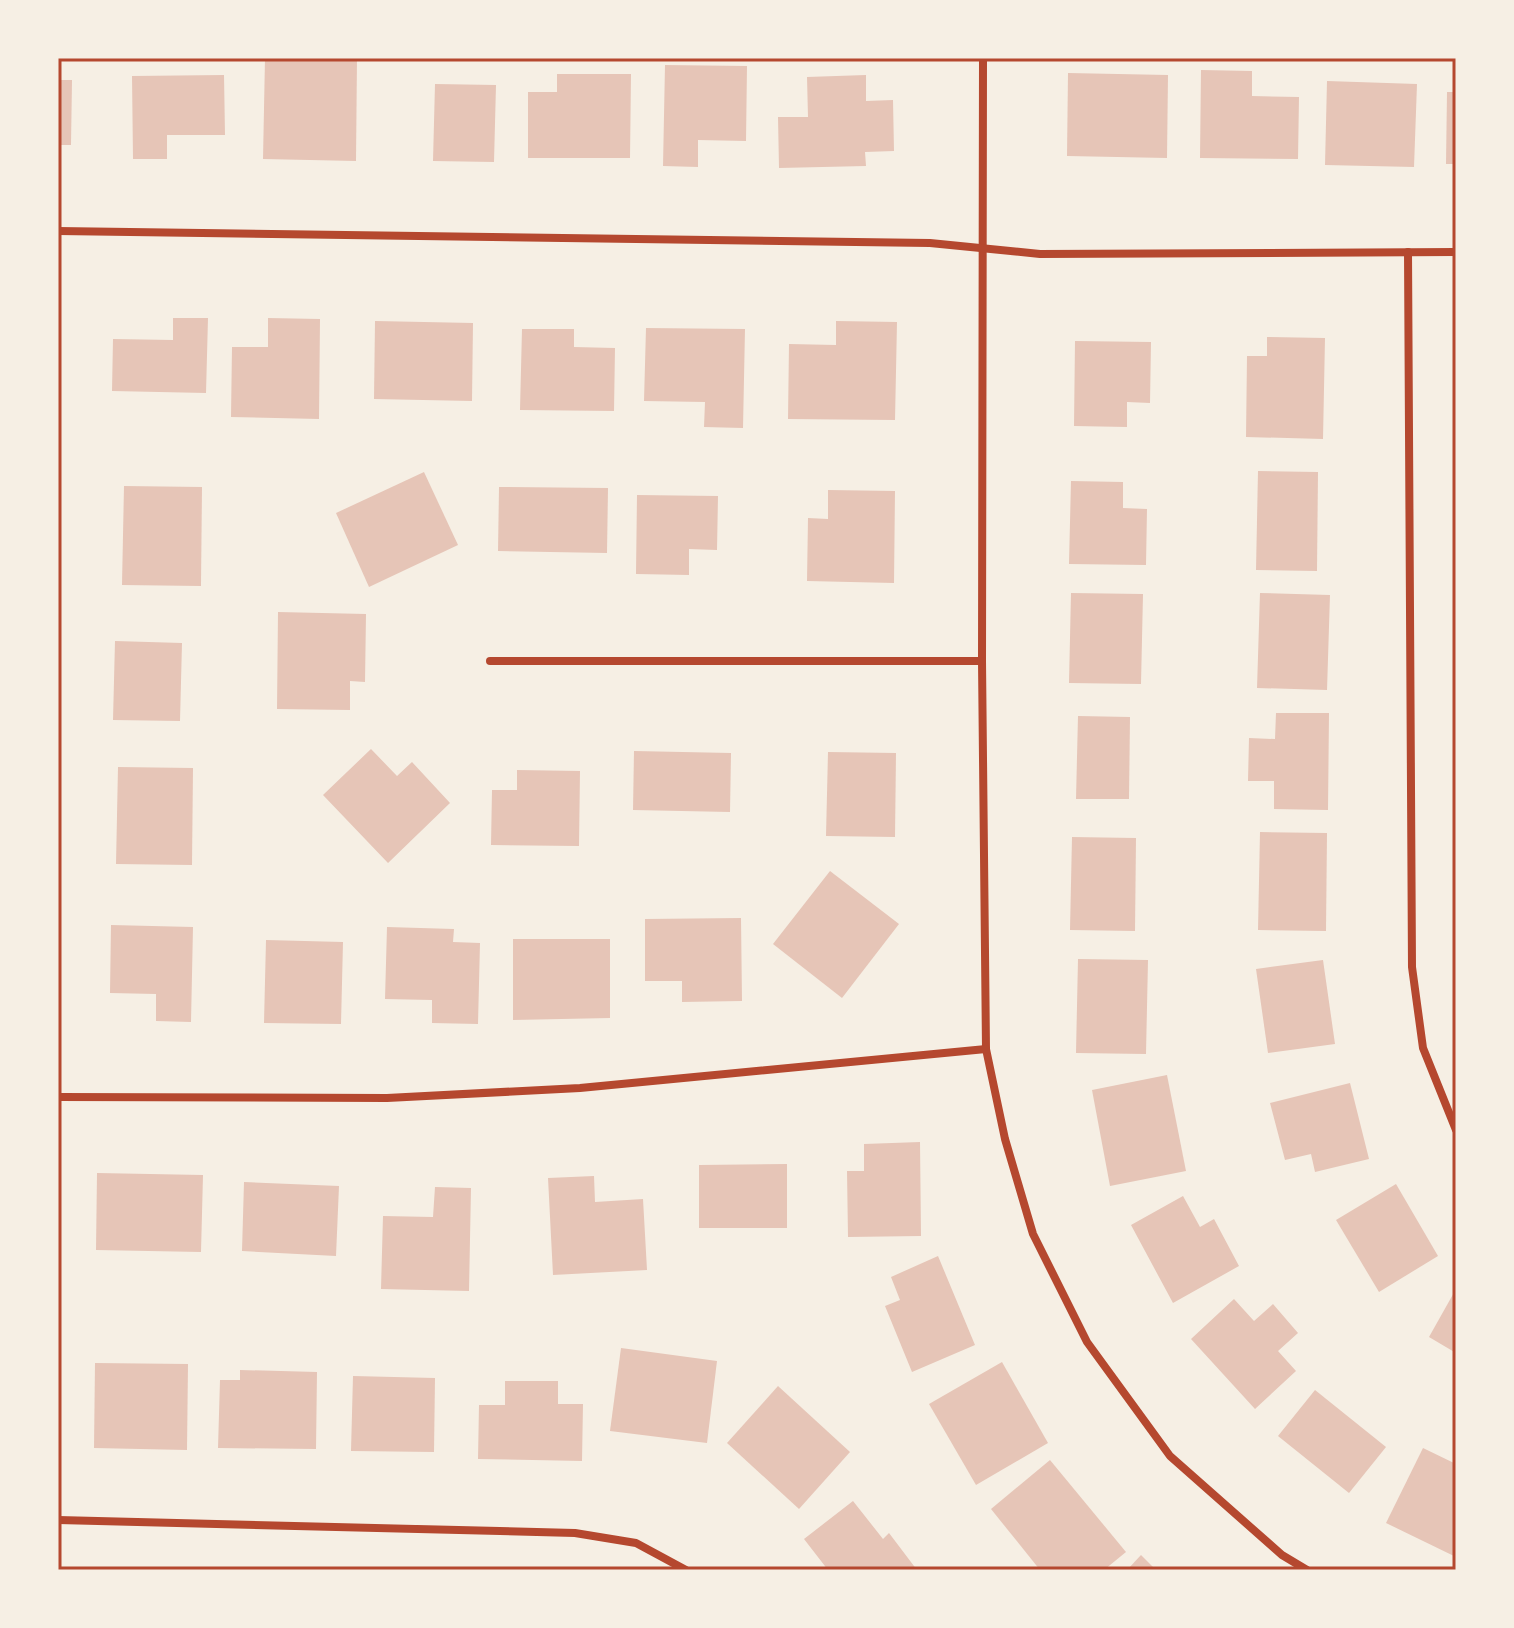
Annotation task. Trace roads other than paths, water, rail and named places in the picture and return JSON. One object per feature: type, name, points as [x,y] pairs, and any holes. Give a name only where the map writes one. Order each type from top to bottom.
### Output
[{"type":"street","points":[[983,58],[982,661],[986,1049],[1005,1139],[1033,1234],[1087,1342],[1170,1456],[1282,1555],[1307,1570]]},
{"type":"street","points":[[58,231],[930,243],[1040,254],[1456,252]]},
{"type":"street","points":[[1408,252],[1412,967],[1423,1048],[1456,1130]]},
{"type":"street","points":[[490,661],[982,661]]},
{"type":"street","points":[[58,1097],[387,1098],[565,1089],[986,1049]]},
{"type":"street","points":[[58,1520],[575,1533],[636,1543],[686,1570]]}]
